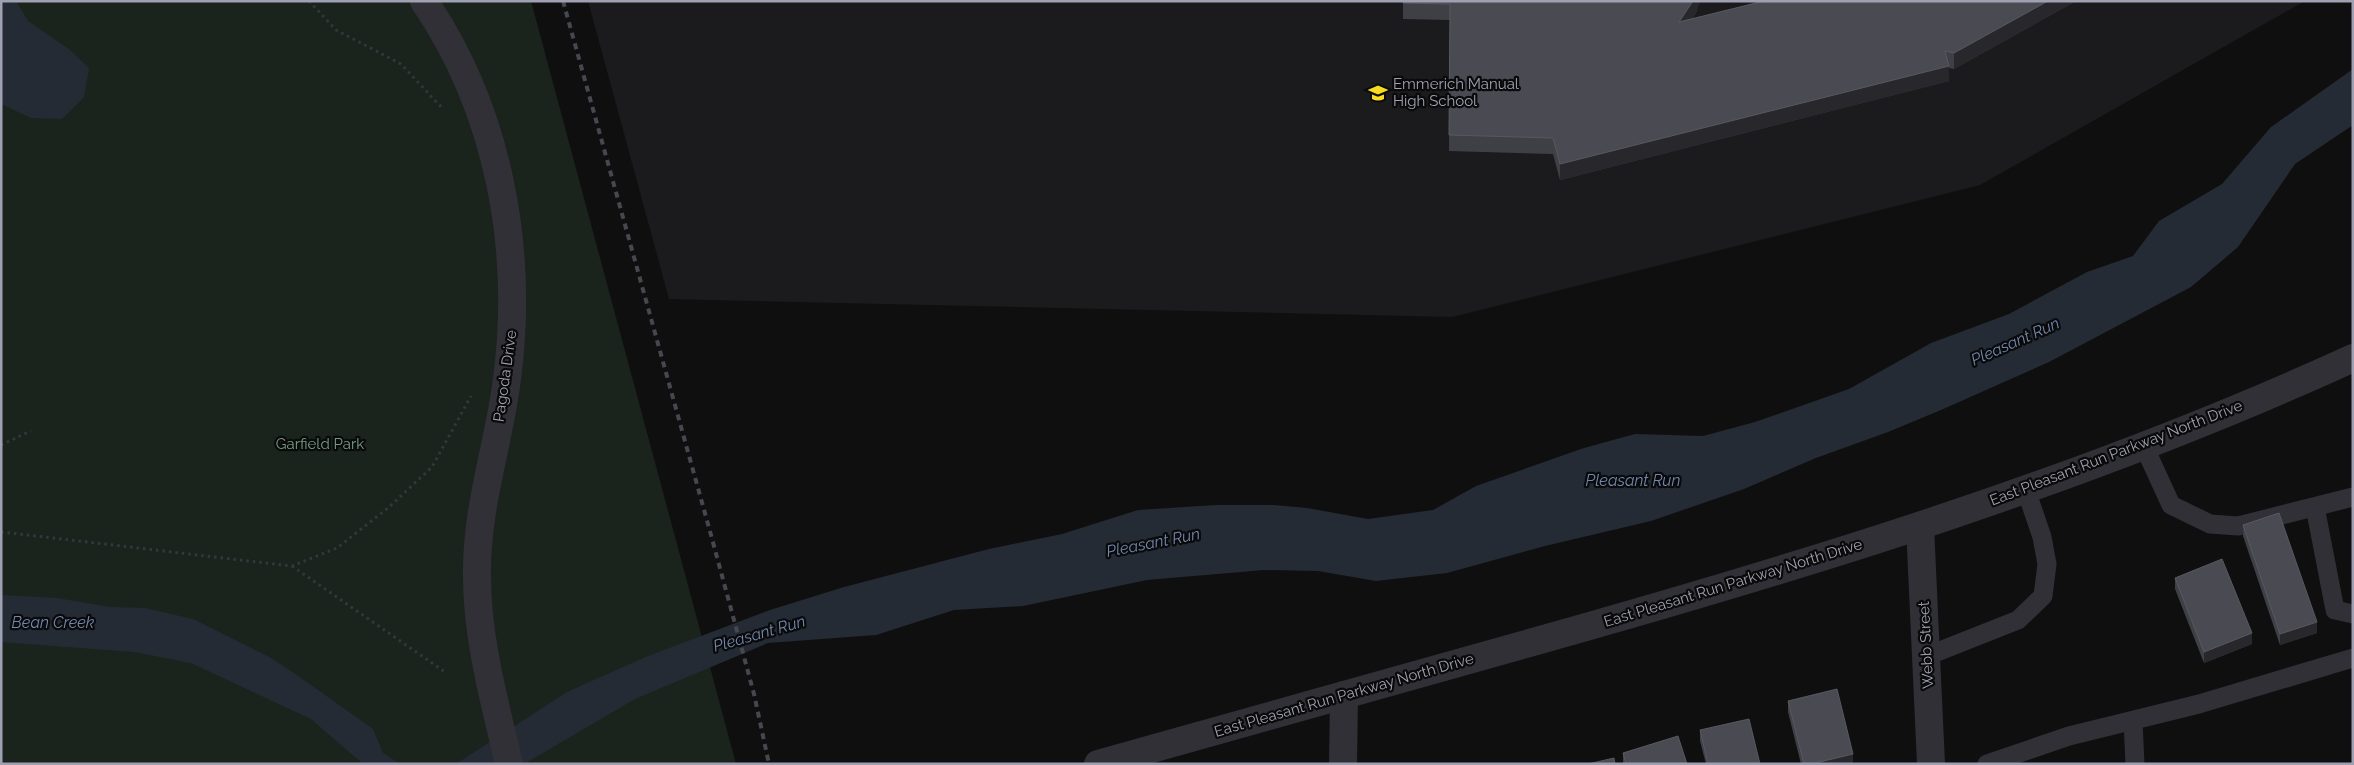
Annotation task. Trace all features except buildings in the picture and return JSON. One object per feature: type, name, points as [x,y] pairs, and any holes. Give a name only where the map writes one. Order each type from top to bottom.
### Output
[{"type":"street","name":"Pagoda Drive","points":[[424,1],[462,68],[485,130],[506,207],[511,255],[513,319],[507,379],[483,507],[478,555],[482,648],[509,764]]},
{"type":"street","name":"East Pleasant Run Parkway North Drive","points":[[1098,764],[1743,583],[1920,526],[2026,490],[2144,446],[2288,388],[2353,358]]},
{"type":"street","name":"Webb Street","points":[[1920,526],[1931,764]]},
{"type":"street","points":[[1343,764],[1344,695]]},
{"type":"lane","points":[[2144,446],[2171,505],[2210,524],[2238,526],[2353,497]]},
{"type":"lane","points":[[1927,656],[2018,620],[2043,596],[2047,564],[2042,537],[2026,490]]},
{"type":"lane","points":[[2315,507],[2335,610],[2353,614]]},
{"type":"lane","points":[[1987,764],[2069,736],[2199,704],[2353,658]]},
{"type":"lane","points":[[2132,721],[2135,764]]},
{"type":"path","points":[[309,1],[336,30],[401,64],[445,110]]},
{"type":"path","points":[[292,566],[337,548],[388,508],[432,467],[476,388]]},
{"type":"path","points":[[1,445],[31,431]]},
{"type":"path","points":[[1,532],[292,566],[445,672]]},
{"type":"shaded area","name":"Emmerich Manual High School","points":[[588,1],[2305,1],[1980,185],[1452,317],[669,299]]},
{"type":"green space","name":"Garfield Park","points":[[1,1],[531,1],[736,764],[1,764]]},
{"type":"water","points":[[1,1],[16,1],[28,21],[70,50],[89,68],[84,97],[62,119],[31,118],[1,104]]},
{"type":"water","name":"Pleasant Run","points":[[2353,69],[2353,125],[2295,164],[2238,247],[2191,287],[2049,362],[1941,410],[1888,432],[1816,458],[1744,489],[1651,521],[1545,546],[1447,573],[1376,581],[1318,571],[1264,570],[1147,580],[1023,606],[954,610],[876,635],[768,643],[635,699],[524,764],[456,764],[567,692],[648,656],[770,610],[844,587],[989,549],[1062,534],[1138,510],[1216,505],[1274,505],[1307,508],[1368,519],[1433,510],[1476,486],[1584,448],[1635,434],[1703,436],[1755,422],[1849,389],[1931,343],[2009,314],[2087,272],[2133,256],[2159,221],[2222,184],[2271,127]]},
{"type":"water","name":"Bean Creek","points":[[1,595],[57,598],[110,607],[145,608],[193,619],[271,658],[294,673],[373,729],[383,753],[400,764],[363,764],[311,719],[191,663],[134,652],[1,642]]},
{"type":"railway","points":[[563,1],[754,694],[769,764]]},
{"type":"place","name":"Emmerich Manual High School","points":[[1378,93]]}]
